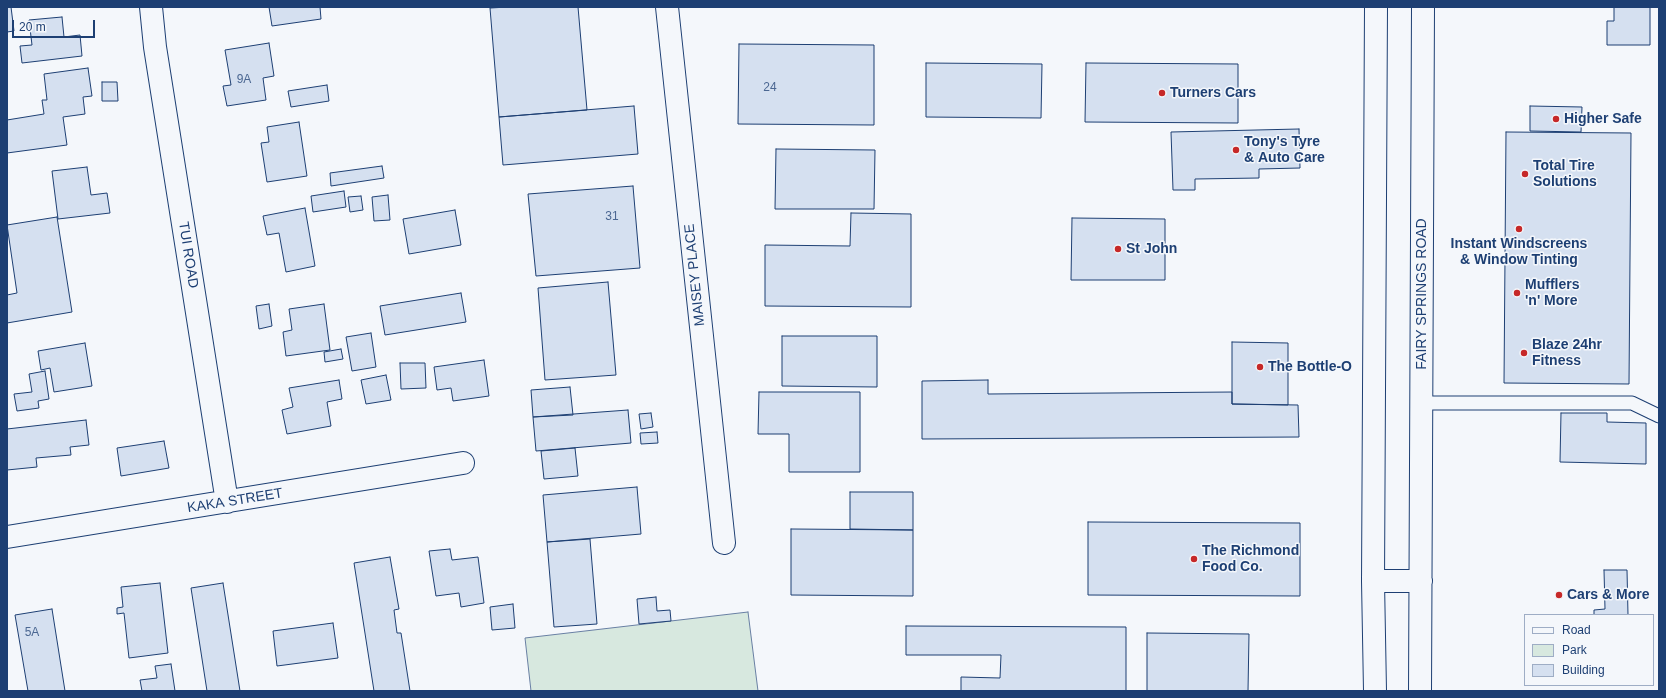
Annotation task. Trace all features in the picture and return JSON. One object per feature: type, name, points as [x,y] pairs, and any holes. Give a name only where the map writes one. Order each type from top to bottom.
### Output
[{"type":"main road","name":"TUI ROAD","points":[[151,7],[155,47],[227,502]]},
{"type":"main road","name":"MAISEY PLACE","points":[[667,7],[724,543]]},
{"type":"main road","points":[[1375,691],[1373,581],[1376,7]]},
{"type":"main road","name":"FAIRY SPRINGS ROAD","points":[[1420,691],[1423,7]]},
{"type":"main road","name":"KAKA STREET","points":[[7,537],[463,463]]},
{"type":"main road","points":[[1373,581],[1421,581]]},
{"type":"lane","points":[[1422,403],[1632,403],[1659,416]]},
{"type":"green space","points":[[748,612],[758,691],[531,691],[525,638]]},
{"type":"building","points":[[7,7],[11,7],[14,31],[7,32]]},
{"type":"building","points":[[269,7],[320,7],[321,19],[272,26]]},
{"type":"building","points":[[578,7],[587,110],[499,117],[490,8]]},
{"type":"building","points":[[1614,7],[1650,7],[1650,45],[1607,45],[1607,21],[1614,21]]},
{"type":"building","points":[[62,17],[64,37],[80,35],[82,56],[22,63],[20,46],[32,45],[29,20]]},
{"type":"building","points":[[269,43],[274,76],[263,78],[266,100],[227,106],[223,86],[231,85],[225,50]]},
{"type":"building","points":[[739,44],[874,45],[874,125],[738,124]]},
{"type":"building","points":[[926,63],[1042,64],[1041,118],[926,117]]},
{"type":"building","name":"Turners Cars","points":[[1086,63],[1238,64],[1238,123],[1085,122]]},
{"type":"building","points":[[88,68],[92,96],[83,97],[85,114],[63,117],[67,145],[7,153],[7,120],[44,114],[42,100],[47,100],[44,74]]},
{"type":"building","points":[[102,82],[117,82],[118,101],[102,101]]},
{"type":"building","points":[[327,85],[329,101],[291,107],[288,91]]},
{"type":"building","points":[[634,106],[638,154],[503,165],[499,117]]},
{"type":"building","name":"Higher Safe","points":[[1530,106],[1582,107],[1581,132],[1530,131]]},
{"type":"building","points":[[299,122],[307,176],[267,182],[261,143],[269,142],[267,127]]},
{"type":"building","name":"Tony's Tyre & Auto Care","points":[[1299,129],[1300,168],[1259,169],[1259,178],[1195,179],[1195,190],[1173,190],[1171,132]]},
{"type":"building","points":[[1506,132],[1631,133],[1629,384],[1504,383]]},
{"type":"building","points":[[776,149],[875,150],[874,209],[775,209]]},
{"type":"building","points":[[382,166],[384,178],[331,186],[330,173]]},
{"type":"building","points":[[87,167],[91,195],[107,193],[110,213],[58,219],[52,171]]},
{"type":"building","points":[[633,186],[640,268],[536,276],[528,194]]},
{"type":"building","points":[[344,191],[346,207],[313,212],[311,196]]},
{"type":"building","points":[[388,195],[390,220],[374,221],[372,197]]},
{"type":"building","points":[[361,196],[363,210],[350,212],[348,197]]},
{"type":"building","points":[[305,208],[315,266],[286,272],[279,233],[267,235],[263,216]]},
{"type":"building","points":[[455,210],[461,245],[409,254],[403,219]]},
{"type":"building","points":[[851,213],[911,214],[911,307],[765,306],[765,245],[850,246]]},
{"type":"building","points":[[57,217],[72,312],[7,323],[7,295],[17,293],[7,225]]},
{"type":"building","name":"St John","points":[[1072,218],[1165,219],[1165,280],[1071,280]]},
{"type":"building","points":[[608,282],[616,375],[545,380],[538,288]]},
{"type":"building","points":[[461,293],[466,322],[385,335],[380,306]]},
{"type":"building","points":[[269,304],[272,326],[259,329],[256,306]]},
{"type":"building","points":[[324,304],[330,350],[286,356],[283,332],[292,330],[289,309]]},
{"type":"building","points":[[371,333],[376,367],[352,371],[346,337]]},
{"type":"building","points":[[782,336],[877,336],[877,387],[782,386]]},
{"type":"building","name":"The Bottle-O","points":[[1232,342],[1288,343],[1288,405],[1232,404]]},
{"type":"building","points":[[85,343],[92,386],[54,392],[50,368],[41,370],[38,351]]},
{"type":"building","points":[[341,349],[343,359],[325,362],[324,352]]},
{"type":"building","points":[[484,360],[489,396],[453,401],[451,388],[437,390],[434,367]]},
{"type":"building","points":[[400,363],[425,363],[426,388],[401,389]]},
{"type":"building","points":[[45,371],[49,399],[38,401],[39,408],[17,411],[14,394],[32,392],[29,374]]},
{"type":"building","points":[[386,375],[391,400],[366,404],[361,380]]},
{"type":"building","points":[[339,380],[342,399],[327,402],[331,426],[287,434],[282,410],[293,407],[289,388]]},
{"type":"building","points":[[988,380],[988,394],[1232,392],[1232,404],[1298,405],[1299,437],[922,439],[922,381]]},
{"type":"building","points":[[570,387],[573,415],[533,417],[531,390]]},
{"type":"building","points":[[759,392],[860,392],[860,472],[789,472],[789,434],[758,434]]},
{"type":"building","points":[[628,410],[631,443],[536,451],[533,417]]},
{"type":"building","points":[[651,413],[653,427],[641,429],[639,414]]},
{"type":"building","points":[[1561,413],[1607,413],[1607,422],[1646,423],[1646,464],[1560,462]]},
{"type":"building","points":[[86,420],[89,445],[70,447],[71,455],[36,458],[37,467],[7,470],[7,429]]},
{"type":"building","points":[[657,432],[658,443],[641,444],[640,433]]},
{"type":"building","points":[[164,441],[169,468],[121,476],[117,448]]},
{"type":"building","points":[[575,448],[578,476],[544,479],[541,451]]},
{"type":"building","points":[[637,487],[641,534],[547,542],[543,495]]},
{"type":"building","points":[[850,492],[913,492],[913,530],[850,529]]},
{"type":"building","name":"The Richmond Food Co.","points":[[1088,522],[1300,523],[1300,596],[1088,595]]},
{"type":"building","points":[[791,529],[913,530],[913,596],[791,595]]},
{"type":"building","points":[[590,539],[597,624],[554,627],[547,542]]},
{"type":"building","points":[[450,549],[452,560],[478,557],[484,603],[461,607],[459,593],[436,596],[429,551]]},
{"type":"building","points":[[390,557],[399,609],[394,610],[397,633],[401,633],[410,691],[374,691],[354,563]]},
{"type":"building","points":[[1604,570],[1627,570],[1628,614],[1594,614],[1594,610],[1605,609]]},
{"type":"building","points":[[160,583],[168,653],[129,658],[124,613],[117,614],[117,608],[123,607],[121,587]]},
{"type":"building","points":[[223,583],[240,691],[207,691],[191,588]]},
{"type":"building","points":[[656,597],[657,611],[670,610],[671,621],[639,624],[637,599]]},
{"type":"building","points":[[513,604],[515,628],[492,630],[490,607]]},
{"type":"building","points":[[52,609],[65,691],[28,691],[15,615]]},
{"type":"building","points":[[333,623],[338,658],[277,666],[273,631]]},
{"type":"building","points":[[906,626],[1126,627],[1126,691],[961,691],[961,677],[1000,678],[1001,655],[906,655]]},
{"type":"building","points":[[1147,633],[1249,634],[1248,691],[1147,691]]},
{"type":"building","points":[[171,664],[175,691],[142,691],[140,680],[157,678],[155,666]]},
{"type":"place","name":"Turners Cars","points":[[1162,93]]},
{"type":"place","name":"Higher Safe","points":[[1556,119]]},
{"type":"place","name":"Tony's Tyre & Auto Care","points":[[1236,150]]},
{"type":"place","name":"Total Tire Solutions","points":[[1525,174]]},
{"type":"place","name":"Instant Windscreens & Window Tinting","points":[[1519,229]]},
{"type":"place","name":"St John","points":[[1118,249]]},
{"type":"place","name":"Mufflers 'n' More","points":[[1517,293]]},
{"type":"place","name":"Blaze 24hr Fitness","points":[[1524,353]]},
{"type":"place","name":"The Bottle-O","points":[[1260,367]]},
{"type":"place","name":"The Richmond Food Co.","points":[[1194,559]]},
{"type":"place","name":"Cars & More","points":[[1559,595]]}]
